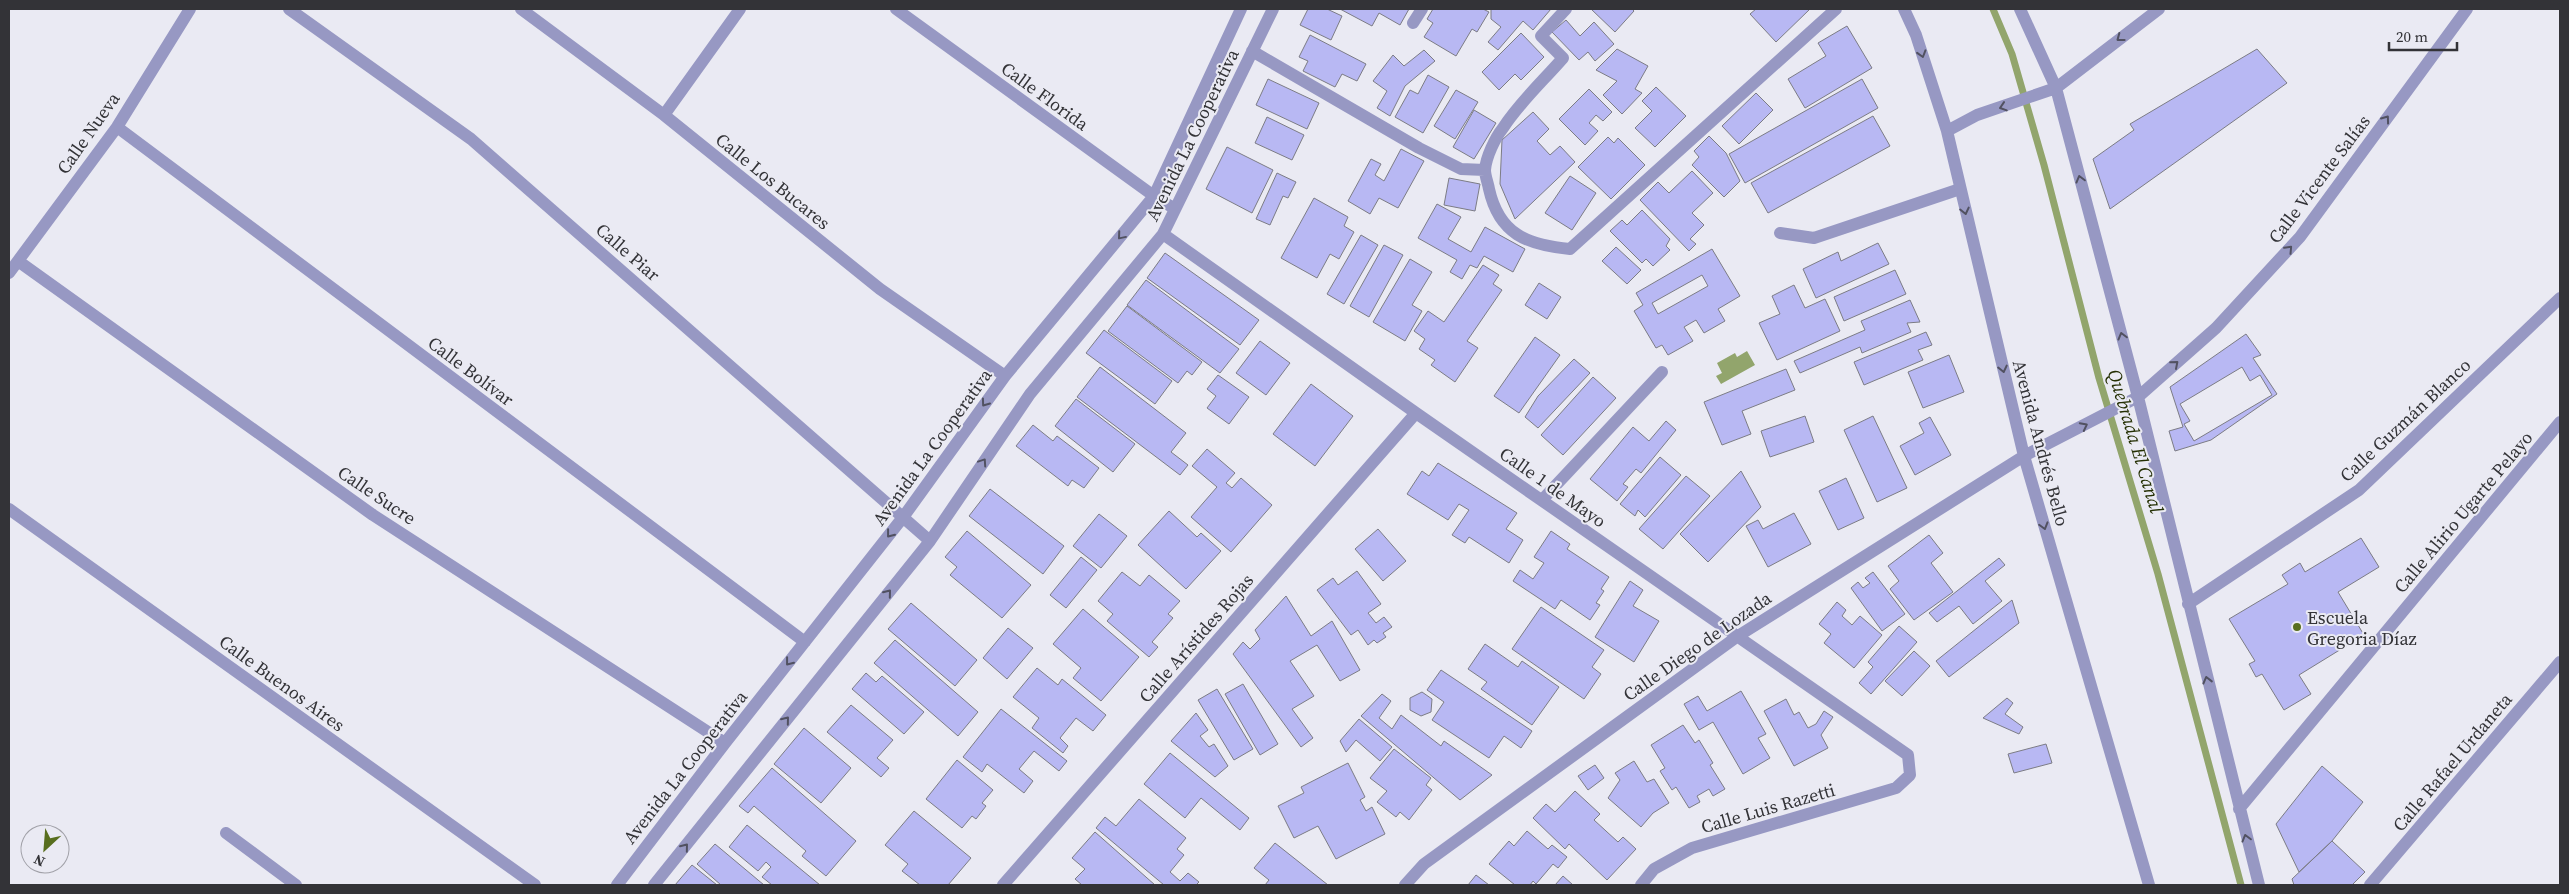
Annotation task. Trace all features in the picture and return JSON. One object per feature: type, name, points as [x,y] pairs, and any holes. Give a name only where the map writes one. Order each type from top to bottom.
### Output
[{"type":"street","name":"Calle Nueva","points":[[9,273],[116,127],[190,9]]},
{"type":"street","name":"Calle Piar","points":[[289,9],[471,139],[904,516],[930,541]]},
{"type":"street","name":"Calle Los Bucares","points":[[521,9],[664,115],[880,289],[1005,376]]},
{"type":"street","points":[[664,115],[740,9]]},
{"type":"street","name":"Calle Florida","points":[[896,9],[1154,196],[1175,209]]},
{"type":"street","name":"Avenida La Cooperativa","points":[[617,885],[725,743],[904,516],[1005,376],[1154,196],[1241,9]]},
{"type":"street","name":"Avenida La Cooperativa","points":[[654,885],[930,541],[1030,394],[1163,234],[1273,9]]},
{"type":"street","points":[[1413,23],[1422,9]]},
{"type":"street","points":[[1566,9],[1541,36],[1563,58],[1503,127],[1485,170],[1493,208],[1503,223],[1520,237],[1548,247],[1570,249],[1836,9]]},
{"type":"street","name":"Avenida Andrés Bello","points":[[1904,9],[1916,35],[1946,131],[2024,456],[2150,885]]},
{"type":"street","points":[[2020,9],[2056,88],[2138,397],[2258,885]]},
{"type":"street","points":[[1946,131],[1977,115],[2056,88],[2159,9]]},
{"type":"street","name":"Calle Vicente Salías","points":[[2062,437],[2138,397],[2216,328],[2300,237],[2466,9]]},
{"type":"street","points":[[1252,51],[1419,148],[1461,169],[1485,170]]},
{"type":"street","name":"Calle Bolívar","points":[[116,127],[805,642]]},
{"type":"street","points":[[1780,233],[1814,238],[1960,190]]},
{"type":"street","name":"Calle 1 de Mayo","points":[[1163,234],[1416,413],[1908,754],[1910,775]]},
{"type":"street","name":"Calle Sucre","points":[[18,261],[373,515],[725,743]]},
{"type":"street","name":"Calle Guzmán Blanco","points":[[2188,604],[2359,490],[2560,298]]},
{"type":"street","points":[[1542,500],[1662,372]]},
{"type":"street","name":"Calle Arístides Rojas","points":[[1003,885],[1416,413]]},
{"type":"street","name":"Calle Alirio Ugarte Pelayo","points":[[2238,809],[2560,422]]},
{"type":"street","name":"Calle Diego de Lozada","points":[[1405,885],[1424,864],[1738,636],[2024,456],[2062,437]]},
{"type":"street","name":"Calle Buenos Aires","points":[[9,509],[535,885]]},
{"type":"street","name":"Calle Rafael Urdaneta","points":[[2370,885],[2560,662]]},
{"type":"street","name":"Calle Luis Razetti","points":[[1641,885],[1654,868],[1692,848],[1896,788],[1910,775]]},
{"type":"street","points":[[226,833],[296,885]]},
{"type":"shaded area","points":[[1747,351],[1755,365],[1721,384],[1716,376],[1722,373],[1717,363],[1735,353],[1737,357]]},
{"type":"building","points":[[1308,9],[1327,9],[1342,16],[1331,40],[1300,25]]},
{"type":"building","points":[[1340,9],[1409,9],[1400,25],[1379,13],[1372,26]]},
{"type":"building","points":[[1433,9],[1483,9],[1489,12],[1477,32],[1472,29],[1456,56],[1424,37],[1433,23],[1427,19]]},
{"type":"building","points":[[1491,9],[1551,9],[1533,30],[1523,21],[1498,50],[1488,42],[1501,27],[1491,19]]},
{"type":"building","points":[[1591,9],[1632,9],[1634,11],[1615,32]]},
{"type":"building","points":[[1756,9],[1810,9],[1776,42],[1750,14]]},
{"type":"building","points":[[1566,20],[1580,36],[1594,22],[1614,44],[1595,61],[1588,52],[1579,60],[1552,32]]},
{"type":"building","points":[[1847,26],[1872,68],[1805,108],[1788,79],[1826,56],[1818,43]]},
{"type":"building","points":[[1521,33],[1544,57],[1521,80],[1515,74],[1499,90],[1482,72]]},
{"type":"building","points":[[1310,35],[1366,64],[1357,81],[1342,74],[1335,87],[1303,71],[1308,61],[1299,57]]},
{"type":"building","points":[[1617,49],[1648,66],[1635,89],[1642,93],[1622,114],[1603,95],[1617,81],[1596,70]]},
{"type":"building","points":[[2257,49],[2287,83],[2110,209],[2093,159],[2134,130],[2130,124]]},
{"type":"building","points":[[1424,50],[1435,61],[1405,86],[1390,116],[1377,108],[1387,91],[1373,81],[1393,55],[1404,66]]},
{"type":"building","points":[[1428,75],[1449,87],[1423,133],[1395,117],[1410,90],[1418,94]]},
{"type":"building","points":[[1268,79],[1319,103],[1307,129],[1256,105]]},
{"type":"building","points":[[1862,79],[1878,108],[1745,183],[1729,154]]},
{"type":"building","points":[[1656,87],[1686,116],[1655,147],[1635,128],[1652,111],[1642,101]]},
{"type":"building","points":[[1589,89],[1612,112],[1603,121],[1596,115],[1589,123],[1598,131],[1585,145],[1559,119]]},
{"type":"building","points":[[1456,90],[1478,102],[1455,139],[1434,126]]},
{"type":"building","points":[[1756,93],[1773,110],[1739,144],[1722,126]]},
{"type":"building","points":[[1474,110],[1496,123],[1474,159],[1453,147]]},
{"type":"building","points":[[1533,112],[1549,129],[1537,141],[1550,155],[1560,146],[1575,162],[1515,219],[1500,184],[1502,140]]},
{"type":"building","points":[[1873,116],[1890,146],[1768,213],[1751,183]]},
{"type":"building","points":[[1267,117],[1304,135],[1292,160],[1255,143]]},
{"type":"building","points":[[1709,136],[1726,153],[1740,181],[1724,197],[1692,165],[1699,157],[1694,151]]},
{"type":"building","points":[[1608,137],[1614,143],[1618,138],[1645,165],[1611,199],[1578,167]]},
{"type":"building","points":[[1227,147],[1273,170],[1252,213],[1206,189]]},
{"type":"building","points":[[1401,149],[1424,161],[1398,208],[1379,198],[1370,214],[1348,201],[1371,159],[1381,164],[1375,175],[1384,181]]},
{"type":"building","points":[[1692,171],[1713,193],[1692,213],[1704,225],[1690,239],[1696,244],[1689,251],[1640,200],[1658,182],[1669,193]]},
{"type":"building","points":[[1277,173],[1296,182],[1288,198],[1283,196],[1270,225],[1256,219]]},
{"type":"building","points":[[1570,176],[1596,193],[1572,230],[1545,213]]},
{"type":"building","points":[[1449,178],[1480,184],[1475,211],[1444,205]]},
{"type":"building","points":[[1314,198],[1348,217],[1344,226],[1354,232],[1339,259],[1330,254],[1317,278],[1281,258]]},
{"type":"building","points":[[1437,204],[1461,217],[1448,239],[1471,252],[1485,227],[1525,249],[1513,272],[1484,256],[1477,268],[1470,265],[1462,279],[1450,272],[1457,260],[1418,238]]},
{"type":"building","points":[[1642,210],[1670,239],[1666,246],[1670,250],[1653,266],[1646,259],[1642,263],[1610,231],[1622,220],[1627,225]]},
{"type":"building","points":[[1361,235],[1378,245],[1344,304],[1327,294]]},
{"type":"building","points":[[1878,243],[1889,264],[1816,298],[1803,269],[1838,252],[1841,261]]},
{"type":"building","points":[[1384,245],[1403,255],[1369,317],[1350,306]]},
{"type":"building","points":[[1616,247],[1641,270],[1627,284],[1602,261]]},
{"type":"building","points":[[1712,249],[1740,296],[1718,309],[1725,321],[1704,333],[1696,320],[1684,327],[1693,341],[1668,355],[1662,345],[1656,348],[1634,311],[1643,305],[1636,293]],"holes":[[[1702,275],[1708,286],[1658,314],[1652,303]]]},
{"type":"building","points":[[1165,253],[1259,320],[1240,345],[1147,278]]},
{"type":"building","points":[[1410,259],[1432,272],[1412,305],[1422,311],[1405,341],[1373,322]]},
{"type":"building","points":[[1483,265],[1499,275],[1493,284],[1502,290],[1467,341],[1478,348],[1455,382],[1431,365],[1435,360],[1419,349],[1425,339],[1414,331],[1428,311],[1444,322]]},
{"type":"building","points":[[1895,270],[1906,294],[1844,321],[1834,297]]},
{"type":"building","points":[[1146,280],[1239,349],[1220,373],[1127,305]]},
{"type":"building","points":[[1539,283],[1561,297],[1547,319],[1525,305]]},
{"type":"building","points":[[1794,285],[1805,308],[1825,299],[1840,331],[1777,360],[1759,323],[1780,314],[1772,296]]},
{"type":"building","points":[[1910,300],[1920,322],[1907,323],[1911,332],[1862,353],[1860,347],[1800,373],[1794,361],[1865,330],[1861,321]]},
{"type":"building","points":[[1127,306],[1202,362],[1192,375],[1187,371],[1178,383],[1108,331]]},
{"type":"building","points":[[1104,330],[1172,381],[1155,404],[1086,353]]},
{"type":"building","points":[[1926,332],[1932,345],[1918,350],[1923,360],[1864,385],[1854,362]]},
{"type":"building","points":[[2246,334],[2261,355],[2253,358],[2277,394],[2211,440],[2175,451],[2169,431],[2183,427],[2170,387]]},
{"type":"building","points":[[1535,337],[1560,355],[1519,413],[1494,396]]},
{"type":"building","points":[[1260,341],[1290,363],[1266,395],[1236,373]]},
{"type":"building","points":[[1949,355],[1964,392],[1923,408],[1908,372]]},
{"type":"building","points":[[1574,359],[1590,373],[1538,428],[1525,417],[1538,396]]},
{"type":"building","points":[[1100,367],[1186,433],[1171,452],[1188,465],[1180,475],[1077,397]]},
{"type":"building","points":[[2242,367],[2250,381],[2260,375],[2272,395],[2194,441],[2184,424],[2190,421],[2180,404]]},
{"type":"building","points":[[1786,369],[1795,390],[1742,411],[1751,434],[1722,445],[1704,402]]},
{"type":"building","points":[[1218,375],[1249,397],[1229,424],[1207,408],[1216,396],[1207,389]]},
{"type":"building","points":[[1593,377],[1616,398],[1563,455],[1541,435]]},
{"type":"building","points":[[1311,384],[1353,416],[1315,466],[1273,434]]},
{"type":"building","points":[[1076,399],[1135,444],[1113,472],[1055,426]]},
{"type":"building","points":[[1805,416],[1814,442],[1770,457],[1761,431]]},
{"type":"building","points":[[1873,416],[1907,488],[1877,502],[1844,430]]},
{"type":"building","points":[[1930,417],[1951,455],[1915,475],[1900,446],[1924,433],[1919,423]]},
{"type":"building","points":[[1666,421],[1676,430],[1641,473],[1636,469],[1623,484],[1628,487],[1617,501],[1590,479],[1633,427],[1649,441]]},
{"type":"building","points":[[1033,425],[1053,441],[1057,436],[1099,468],[1084,488],[1072,480],[1068,486],[1016,446]]},
{"type":"building","points":[[1207,449],[1235,473],[1226,483],[1232,488],[1241,478],[1272,505],[1231,552],[1191,517],[1217,487],[1192,466]]},
{"type":"building","points":[[1660,457],[1681,475],[1645,517],[1638,510],[1635,516],[1620,504]]},
{"type":"building","points":[[1438,463],[1517,513],[1506,529],[1523,540],[1509,563],[1469,537],[1465,543],[1452,535],[1469,510],[1459,504],[1448,520],[1407,494],[1422,471],[1429,476]]},
{"type":"building","points":[[1741,471],[1761,507],[1708,562],[1680,534]]},
{"type":"building","points":[[1686,476],[1710,496],[1663,549],[1639,529]]},
{"type":"building","points":[[1846,478],[1864,518],[1838,530],[1819,491]]},
{"type":"building","points":[[990,489],[1064,546],[1043,574],[969,516]]},
{"type":"building","points":[[1169,511],[1197,537],[1201,533],[1221,551],[1186,589],[1138,545]]},
{"type":"building","points":[[1794,513],[1811,544],[1768,567],[1746,526],[1758,520],[1763,529]]},
{"type":"building","points":[[1099,514],[1127,536],[1101,568],[1073,546]]},
{"type":"building","points":[[1378,529],[1406,561],[1383,581],[1355,549]]},
{"type":"building","points":[[967,531],[1031,585],[1002,618],[950,575],[957,567],[945,557]]},
{"type":"building","points":[[1551,531],[1570,544],[1567,549],[1609,577],[1601,589],[1604,591],[1596,603],[1600,605],[1590,620],[1561,600],[1555,609],[1513,581],[1520,570],[1533,579],[1544,563],[1534,557]]},
{"type":"building","points":[[1929,535],[1943,553],[1931,563],[1953,592],[1914,620],[1890,589],[1899,581],[1888,566]]},
{"type":"building","name":"Escuela Gregoria Díaz","points":[[2361,538],[2379,567],[2338,592],[2364,635],[2299,675],[2311,694],[2284,710],[2262,674],[2256,677],[2249,664],[2255,661],[2229,619],[2288,584],[2282,575],[2300,563],[2305,572]]},
{"type":"building","points":[[1081,557],[1097,570],[1066,608],[1050,595]]},
{"type":"building","points":[[1999,558],[2005,565],[1985,581],[2002,601],[1973,624],[1959,606],[1937,622],[1929,613]]},
{"type":"building","points":[[1357,571],[1381,604],[1368,613],[1376,623],[1384,617],[1392,627],[1383,633],[1386,637],[1377,643],[1374,640],[1368,645],[1358,630],[1351,635],[1317,590],[1333,578],[1338,585]]},
{"type":"building","points":[[1122,572],[1140,586],[1149,575],[1180,601],[1168,614],[1173,618],[1152,642],[1158,647],[1149,657],[1107,621],[1113,614],[1098,601]]},
{"type":"building","points":[[1873,572],[1905,614],[1882,631],[1851,588],[1858,582],[1863,588],[1870,583],[1865,578]]},
{"type":"building","points":[[1630,581],[1643,590],[1633,606],[1659,621],[1634,662],[1595,637]]},
{"type":"building","points":[[1286,596],[1311,636],[1332,621],[1360,670],[1340,681],[1317,645],[1290,661],[1314,696],[1292,709],[1313,738],[1301,747],[1233,654],[1243,642],[1250,649],[1260,639],[1255,630]]},
{"type":"building","points":[[2012,600],[2019,623],[1949,677],[1936,661]]},
{"type":"building","points":[[1837,602],[1846,610],[1842,616],[1852,625],[1860,616],[1882,635],[1854,668],[1824,643],[1831,634],[1819,624]]},
{"type":"building","points":[[911,603],[977,660],[955,686],[888,629]]},
{"type":"building","points":[[1541,607],[1604,650],[1592,667],[1601,674],[1584,699],[1512,649]]},
{"type":"building","points":[[1083,609],[1139,657],[1101,701],[1073,678],[1081,668],[1053,644]]},
{"type":"building","points":[[1899,626],[1917,642],[1871,694],[1859,683],[1873,667],[1868,662]]},
{"type":"building","points":[[1008,628],[1033,648],[1007,679],[983,658]]},
{"type":"building","points":[[895,640],[978,712],[958,736],[874,663]]},
{"type":"building","points":[[1485,644],[1518,667],[1522,661],[1559,687],[1532,725],[1481,689],[1487,682],[1468,669]]},
{"type":"building","points":[[1914,651],[1930,666],[1902,696],[1885,681]]},
{"type":"building","points":[[1037,668],[1058,685],[1062,679],[1106,715],[1093,731],[1076,718],[1060,738],[1068,746],[1063,753],[1032,728],[1039,718],[1013,697]]},
{"type":"building","points":[[1441,670],[1532,731],[1521,748],[1504,736],[1489,758],[1432,720],[1444,702],[1427,690]]},
{"type":"building","points":[[866,673],[876,682],[882,676],[924,712],[904,734],[852,689]]},
{"type":"building","points":[[1243,684],[1278,744],[1260,755],[1225,694]]},
{"type":"building","points":[[1217,689],[1253,749],[1234,760],[1198,700]]},
{"type":"building","points":[[1741,691],[1766,734],[1758,738],[1770,758],[1743,774],[1713,722],[1699,730],[1684,704],[1698,696],[1707,711]]},
{"type":"building","points":[[1422,692],[1432,699],[1431,712],[1421,716],[1410,710],[1410,698]]},
{"type":"building","points":[[1382,694],[1391,701],[1379,718],[1392,729],[1401,715],[1441,746],[1444,741],[1492,775],[1460,800],[1361,716]]},
{"type":"building","points":[[2007,698],[2013,703],[2005,714],[2023,727],[2019,734],[1983,718]]},
{"type":"building","points":[[1786,699],[1794,715],[1799,712],[1808,728],[1816,724],[1824,711],[1833,717],[1821,735],[1828,748],[1794,766],[1764,711]]},
{"type":"building","points":[[851,705],[893,740],[877,758],[889,768],[881,777],[827,732]]},
{"type":"building","points":[[1001,709],[1067,761],[1059,771],[1034,751],[1019,769],[1033,781],[1024,793],[987,764],[982,772],[963,757]]},
{"type":"building","points":[[1196,713],[1208,730],[1200,736],[1209,747],[1214,744],[1228,766],[1215,777],[1171,741]]},
{"type":"building","points":[[1359,719],[1392,747],[1380,761],[1356,740],[1346,752],[1340,741]]},
{"type":"building","points":[[1683,725],[1695,743],[1699,740],[1713,763],[1710,765],[1725,789],[1713,796],[1709,789],[1697,796],[1700,802],[1689,808],[1676,787],[1672,790],[1660,771],[1665,768],[1651,745]]},
{"type":"building","points":[[804,728],[851,768],[821,803],[774,764]]},
{"type":"building","points":[[2046,744],[2052,763],[2014,773],[2008,754]]},
{"type":"building","points":[[1394,749],[1431,778],[1426,785],[1432,790],[1409,820],[1400,812],[1396,817],[1377,802],[1387,791],[1370,778]]},
{"type":"building","points":[[1170,753],[1249,818],[1240,830],[1201,798],[1185,818],[1144,784]]},
{"type":"building","points":[[957,760],[993,790],[982,803],[986,806],[976,819],[972,816],[962,828],[926,799]]},
{"type":"building","points":[[1634,761],[1647,782],[1654,779],[1669,803],[1653,813],[1641,827],[1608,798],[1620,780],[1615,773]]},
{"type":"building","points":[[1348,763],[1365,797],[1360,800],[1366,811],[1372,807],[1385,834],[1336,859],[1318,826],[1294,838],[1278,806],[1304,793],[1301,787]]},
{"type":"building","points":[[1595,765],[1604,778],[1588,790],[1578,776]]},
{"type":"building","points":[[2322,766],[2363,802],[2332,841],[2299,872],[2276,824]]},
{"type":"building","points":[[772,768],[856,841],[826,876],[802,856],[806,851],[754,806],[748,813],[739,806]]},
{"type":"building","points":[[1575,791],[1600,814],[1594,820],[1618,842],[1623,837],[1636,849],[1607,880],[1569,844],[1565,849],[1533,818],[1546,804],[1555,812]]},
{"type":"building","points":[[1139,799],[1186,838],[1177,849],[1184,855],[1170,872],[1180,881],[1188,873],[1199,882],[1196,885],[1164,885],[1096,828],[1105,817],[1116,826]]},
{"type":"building","points":[[914,811],[971,858],[948,885],[920,885],[902,871],[908,864],[885,845]]},
{"type":"building","points":[[747,825],[820,885],[772,885],[762,877],[771,867],[766,862],[758,871],[729,847]]},
{"type":"building","points":[[1527,831],[1548,849],[1552,845],[1567,857],[1558,868],[1553,864],[1536,884],[1533,881],[1530,885],[1515,885],[1489,864],[1509,841],[1514,846]]},
{"type":"building","points":[[1095,832],[1155,885],[1082,885],[1075,879],[1085,869],[1072,858]]},
{"type":"building","points":[[2332,841],[2365,872],[2352,885],[2294,885],[2292,879]]},
{"type":"building","points":[[1275,843],[1328,885],[1265,885],[1269,880],[1254,868]]},
{"type":"building","points":[[715,844],[764,885],[721,885],[697,864]]},
{"type":"building","points":[[692,865],[717,885],[675,885]]},
{"type":"building","points":[[1476,875],[1489,885],[1468,885]]},
{"type":"building","points":[[1563,876],[1573,885],[1555,885]]},
{"type":"waterway","name":"Quebrada El Canal","points":[[1993,9],[2012,54],[2044,165],[2099,378],[2158,574],[2241,885]]},
{"type":"place","name":"Escuela Gregoria Díaz","points":[[2297,627]]}]
